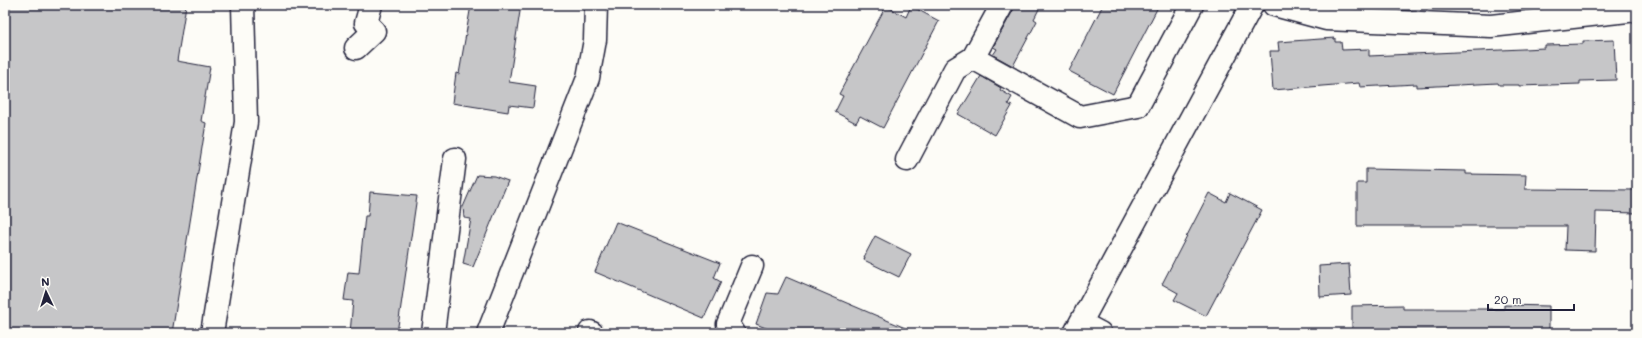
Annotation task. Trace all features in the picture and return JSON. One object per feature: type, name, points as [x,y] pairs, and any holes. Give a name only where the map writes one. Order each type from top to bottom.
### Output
[{"type":"street","points":[[212,333],[246,122],[243,5]]},
{"type":"street","points":[[356,48],[374,31],[366,23],[371,5]]},
{"type":"street","points":[[488,333],[588,78],[595,40],[596,5]]},
{"type":"street","points":[[907,160],[955,69],[973,58],[1002,5]]},
{"type":"street","points":[[973,58],[1080,118],[1138,106],[1192,5]]},
{"type":"street","points":[[1100,333],[1078,328],[1252,5]]},
{"type":"street","points":[[1274,5],[1326,19],[1370,13],[1491,26],[1637,10]]},
{"type":"street","points":[[433,333],[455,159]]},
{"type":"street","points":[[734,333],[728,324],[752,266]]},
{"type":"building","points":[[5,5],[186,5],[177,61],[210,67],[201,121],[206,123],[172,333],[5,333]]},
{"type":"building","points":[[471,5],[521,5],[509,82],[536,86],[533,108],[509,105],[508,112],[452,103],[456,73],[459,74]]},
{"type":"building","points":[[1016,5],[1041,5],[1034,19],[1037,21],[1013,66],[993,55],[997,49],[993,47]]},
{"type":"building","points":[[1103,5],[1159,5],[1113,94],[1069,71]]},
{"type":"building","points":[[886,6],[906,17],[911,6],[939,21],[883,128],[860,116],[856,123],[835,112],[843,96],[839,94]]},
{"type":"building","points":[[1335,38],[1335,42],[1341,42],[1342,50],[1369,49],[1369,56],[1545,48],[1545,45],[1583,44],[1583,41],[1614,40],[1616,80],[1580,81],[1580,84],[1519,86],[1499,85],[1498,83],[1417,87],[1417,84],[1360,87],[1359,83],[1273,90],[1270,51],[1279,51],[1278,42]]},
{"type":"building","points":[[981,76],[1001,88],[1000,90],[1012,97],[1008,104],[1012,106],[995,135],[958,114]]},
{"type":"building","points":[[1366,169],[1466,171],[1466,174],[1526,175],[1525,189],[1637,190],[1637,213],[1596,212],[1595,251],[1565,250],[1566,226],[1357,226],[1357,183],[1366,183]]},
{"type":"building","points":[[477,175],[494,176],[508,181],[473,267],[463,264],[471,219],[464,218],[463,207]]},
{"type":"building","points":[[370,192],[417,196],[397,333],[350,333],[353,301],[344,300],[348,272],[359,273],[365,216],[368,216]]},
{"type":"building","points":[[1209,193],[1226,202],[1230,193],[1262,210],[1206,316],[1174,300],[1178,293],[1162,284]]},
{"type":"building","points":[[616,222],[720,263],[714,278],[721,282],[704,318],[595,272]]},
{"type":"building","points":[[875,236],[911,254],[899,277],[864,260],[864,257]]},
{"type":"building","points":[[1349,264],[1351,295],[1320,297],[1319,266]]},
{"type":"building","points":[[786,277],[917,333],[778,333],[756,324],[767,293],[778,294]]},
{"type":"building","points":[[1403,305],[1403,309],[1504,309],[1504,305],[1549,306],[1549,333],[1352,333],[1352,306]]}]
